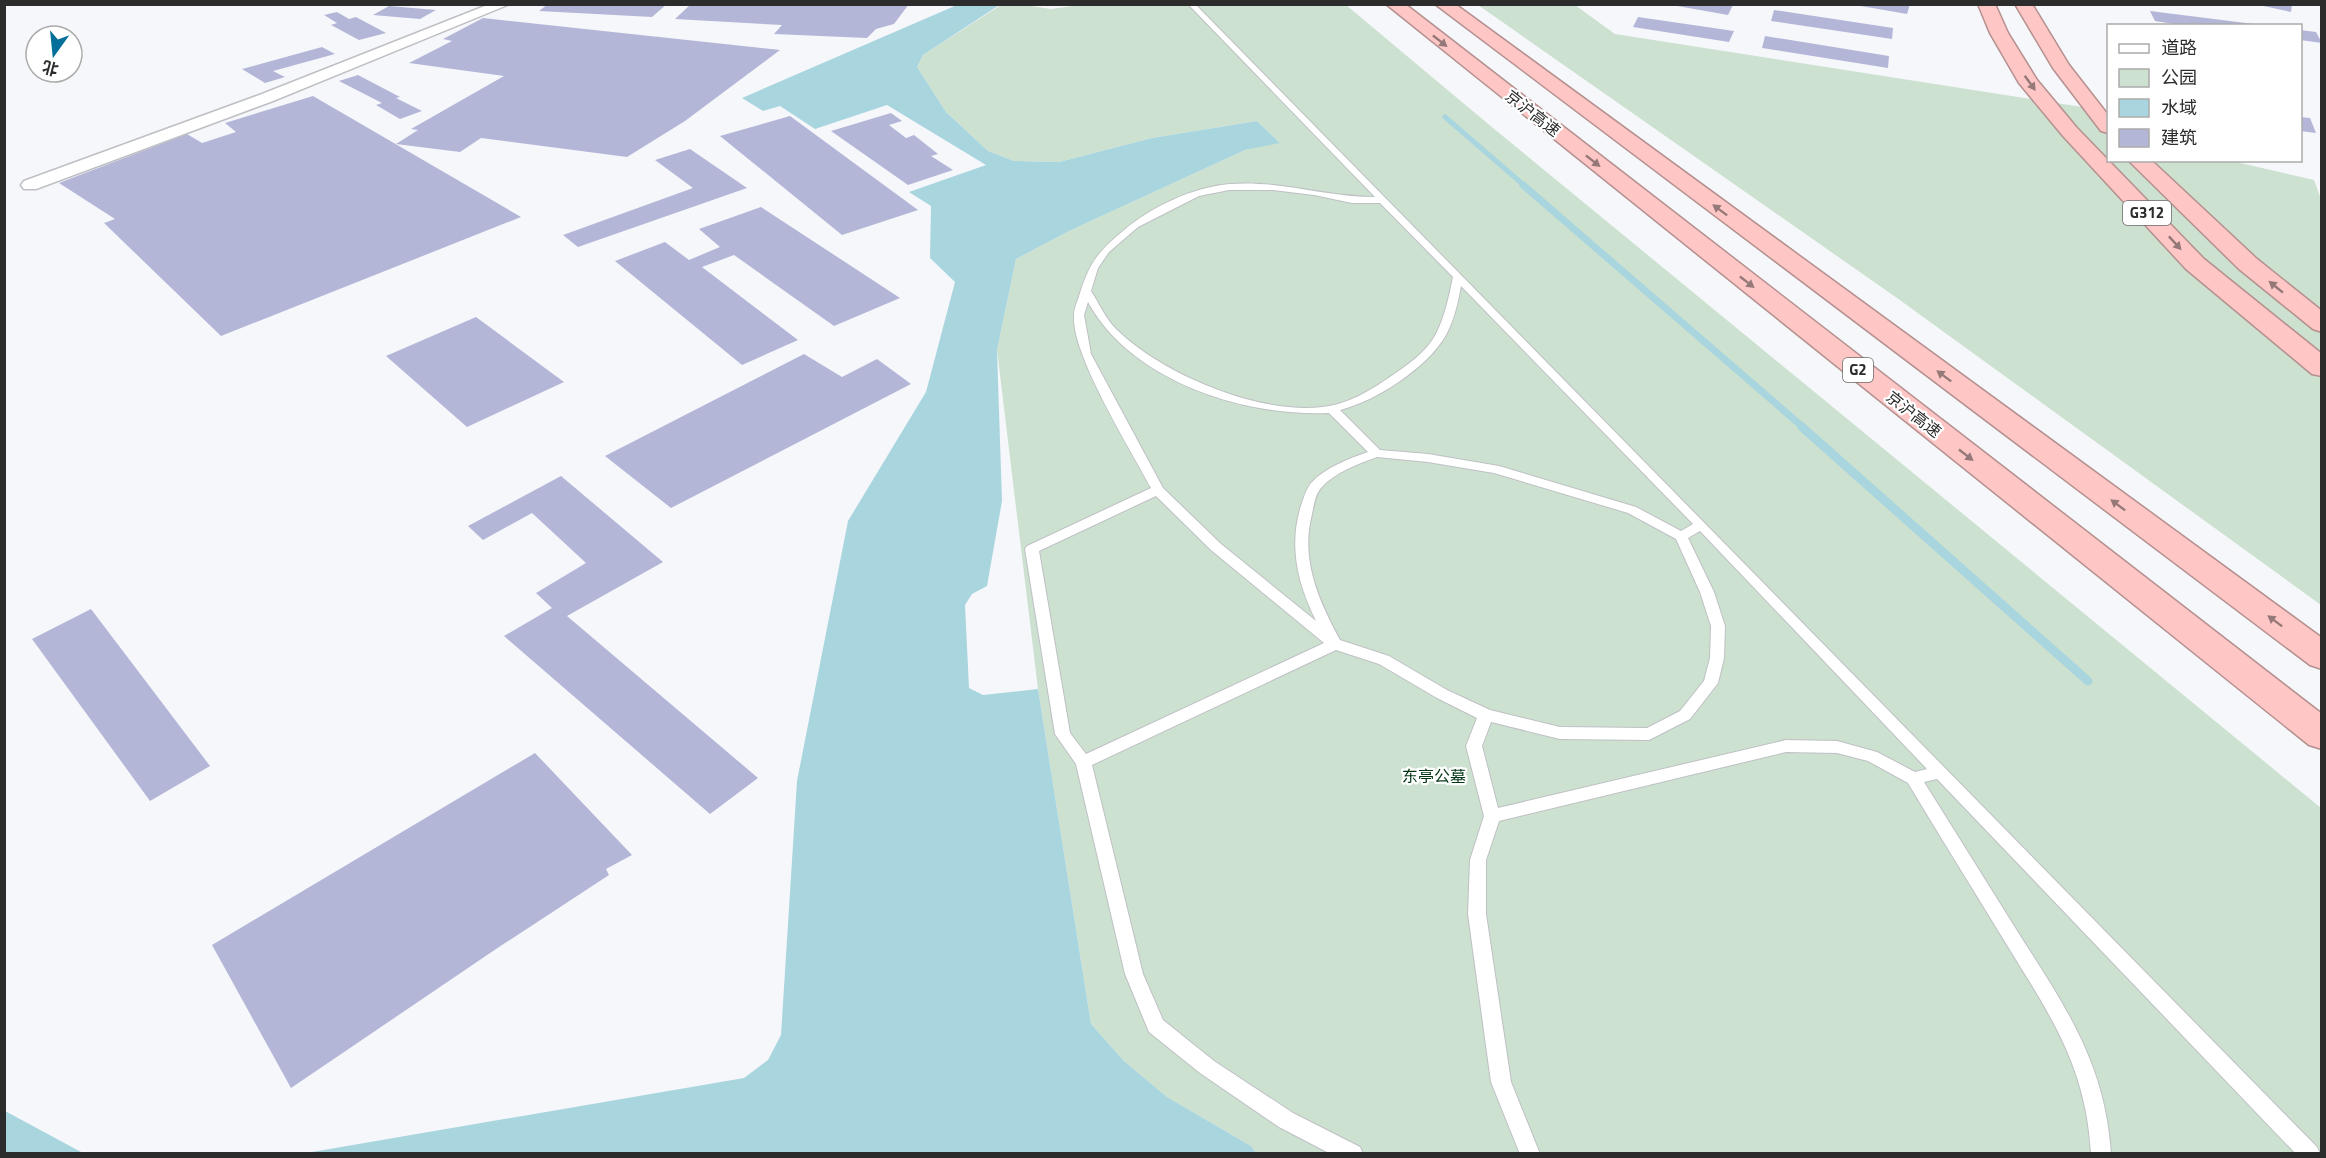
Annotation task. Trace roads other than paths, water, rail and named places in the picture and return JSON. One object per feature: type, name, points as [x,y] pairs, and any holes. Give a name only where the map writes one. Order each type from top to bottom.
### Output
[{"type":"highway","name":"京沪高速","points":[[1394,4],[2322,735]]},
{"type":"highway","name":"京沪高速","points":[[1443,4],[2322,656]]},
{"type":"highway","name":"G312","points":[[1986,4],[1999,33],[2029,83],[2056,116],[2195,264],[2322,368]]},
{"type":"highway","points":[[2023,4],[2042,39],[2080,94],[2107,125]]},
{"type":"highway","name":"G312","points":[[2140,162],[2248,264],[2322,324]]},
{"type":"street","points":[[30,185],[140,148],[259,103],[504,4]]},
{"type":"lane","points":[[1191,4],[1701,525],[2310,1154]]},
{"type":"lane","points":[[1335,644],[1311,600],[1301,564],[1302,520],[1314,487],[1340,467],[1376,453],[1428,458],[1505,472],[1632,510],[1681,536],[1707,592],[1718,626],[1717,658],[1711,683],[1685,715],[1649,734],[1560,733],[1486,715],[1442,694],[1384,660],[1335,644],[1216,547],[1158,490],[1086,354],[1079,315],[1093,268],[1106,249],[1135,225],[1196,194],[1229,187],[1273,187],[1352,200],[1383,200]]},
{"type":"lane","points":[[1086,290],[1112,331],[1142,355],[1183,378],[1235,400],[1283,410],[1332,409],[1357,401],[1388,384],[1418,361],[1436,343],[1446,325],[1458,276]]},
{"type":"lane","points":[[1332,409],[1376,453]]},
{"type":"lane","points":[[1158,490],[1032,549],[1063,734],[1083,762],[1134,974],[1156,1026],[1207,1067],[1286,1120],[1353,1154]]},
{"type":"lane","points":[[1681,536],[1701,525]]},
{"type":"lane","points":[[1083,762],[1335,644]]},
{"type":"lane","points":[[1486,715],[1474,746],[1492,816],[1478,860],[1477,914],[1501,1082],[1530,1154]]},
{"type":"lane","points":[[1492,816],[1786,746],[1837,747],[1872,756],[1914,779],[2075,1040],[2096,1095],[2102,1131],[2101,1154]]},
{"type":"lane","points":[[1914,779],[1940,772]]},
{"type":"water","points":[[1001,4],[923,55],[917,67],[946,112],[988,151],[1014,161],[1059,162],[1152,138],[1257,121],[1280,143],[1245,150],[1069,231],[1016,259],[997,350],[1002,501],[987,586],[972,594],[965,605],[969,688],[983,695],[1038,689],[1091,1024],[1124,1061],[1167,1097],[1251,1146],[1256,1153],[306,1153],[744,1078],[768,1060],[781,1035],[797,781],[848,521],[926,392],[955,282],[930,258],[931,206],[909,192],[986,165],[887,105],[815,129],[780,106],[763,111],[742,98],[957,5]]},
{"type":"water","points":[[5,1111],[83,1153],[5,1153]]},
{"type":"waterway","points":[[1445,117],[1525,186]]},
{"type":"waterway","points":[[1523,185],[1804,428]]},
{"type":"waterway","points":[[1802,427],[2088,681]]},
{"type":"park label","name":"东亭公墓","points":[[1434,776]]}]
